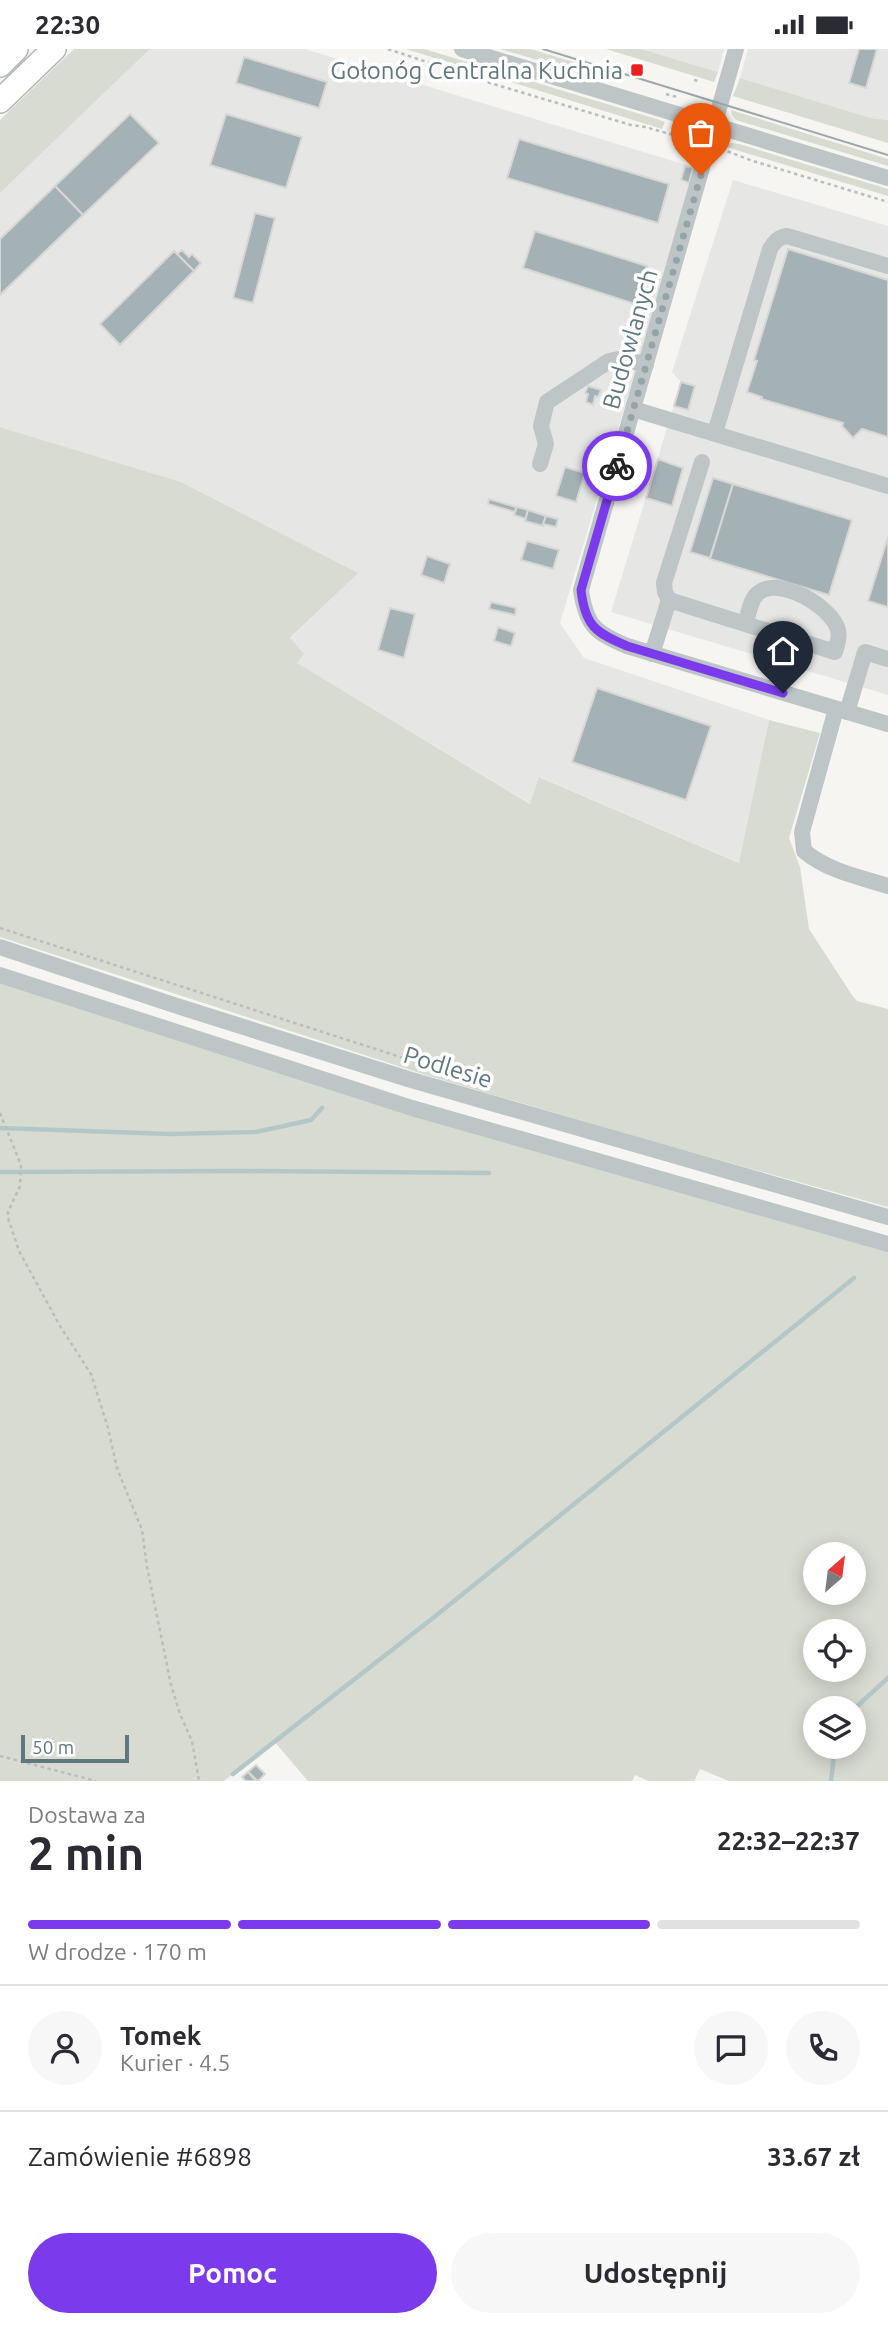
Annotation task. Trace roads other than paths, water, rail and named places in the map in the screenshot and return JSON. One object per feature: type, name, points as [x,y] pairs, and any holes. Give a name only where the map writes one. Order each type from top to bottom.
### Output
[{"type":"highway","points":[[0,65],[16,49]]},
{"type":"highway","points":[[0,101],[54,49]]},
{"type":"street","points":[[462,49],[888,178]]},
{"type":"street","name":"Budowlanych","points":[[736,49],[581,590],[583,609],[592,626],[604,636],[652,654],[888,725]]},
{"type":"street","points":[[715,433],[774,242],[787,236],[888,267]]},
{"type":"street","points":[[541,464],[546,444],[541,426],[547,402],[609,361],[623,358],[646,365]]},
{"type":"street","points":[[633,409],[888,486]]},
{"type":"street","points":[[652,654],[669,600],[664,583],[702,462]]},
{"type":"street","points":[[669,600],[835,652],[839,638],[838,628],[818,605],[802,594],[776,589],[766,589],[758,593],[746,624]]},
{"type":"street","points":[[888,659],[865,652],[841,711],[802,832],[804,851],[816,861],[830,868],[888,885]]},
{"type":"street","name":"Podlesie","points":[[0,947],[408,1079],[888,1217]]},
{"type":"street","name":"Podlesie","points":[[0,975],[412,1108],[888,1244]]},
{"type":"waterway","points":[[0,1128],[170,1134],[256,1132],[311,1120],[322,1108]]},
{"type":"waterway","points":[[0,1172],[489,1173]]},
{"type":"waterway","points":[[233,1774],[433,1618],[854,1278]]},
{"type":"waterway","points":[[866,1698],[888,1678]]},
{"type":"waterway","points":[[831,1781],[834,1759]]},
{"type":"tram line","points":[[543,49],[888,155]]},
{"type":"place","name":"Gołonóg Centralna Kuchnia","points":[[637,70]]}]
